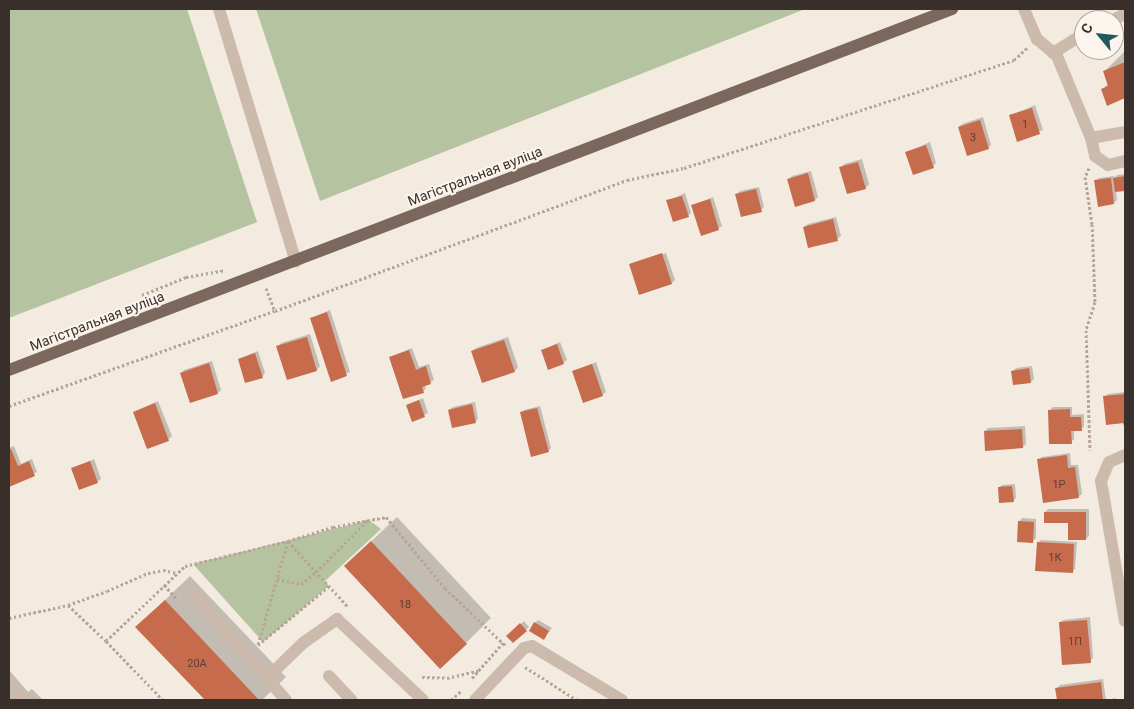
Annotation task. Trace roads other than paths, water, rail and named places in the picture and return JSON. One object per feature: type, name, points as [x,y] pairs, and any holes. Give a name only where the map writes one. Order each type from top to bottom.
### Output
[{"type":"main road","name":"Магістральная вуліца","points":[[9,370],[296,262],[952,9]]},
{"type":"street","points":[[219,9],[296,262]]},
{"type":"street","points":[[1024,9],[1037,39],[1057,56],[1091,138],[1095,156],[1108,165],[1125,161]]},
{"type":"street","points":[[1053,53],[1074,40]]},
{"type":"street","points":[[1091,138],[1125,132]]},
{"type":"street","points":[[1125,456],[1109,462],[1102,481],[1125,621]]},
{"type":"street","points":[[192,593],[286,700]]},
{"type":"street","points":[[267,678],[303,643],[337,619],[423,700]]},
{"type":"street","points":[[475,700],[524,648],[532,646],[622,700]]},
{"type":"street","points":[[329,676],[351,700]]},
{"type":"street","points":[[9,682],[26,700]]}]
